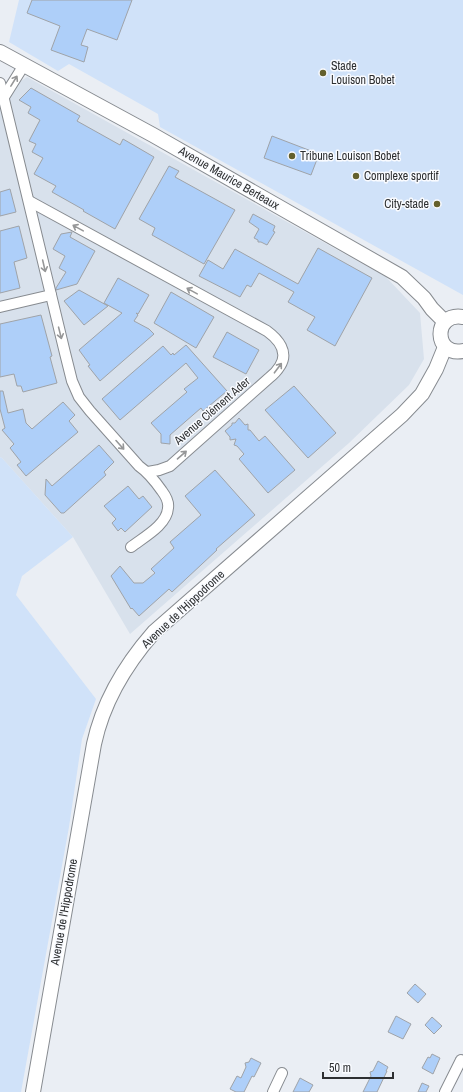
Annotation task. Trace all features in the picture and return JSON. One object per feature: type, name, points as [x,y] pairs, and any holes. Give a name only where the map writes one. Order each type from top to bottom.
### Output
[{"type":"main road","name":"Avenue Maurice Berteaux","points":[[0,52],[153,135],[402,277],[424,298],[432,310],[445,322]]},
{"type":"main road","points":[[463,317],[453,317],[449,319],[442,326],[440,332],[442,343],[446,347],[455,352],[463,351]]},
{"type":"main road","name":"Avenue de l'Hippodrome","points":[[33,1092],[97,728],[102,713],[114,688],[140,648],[154,632],[402,415],[422,394],[446,347]]},
{"type":"street","points":[[4,97],[24,65]]},
{"type":"street","points":[[0,83],[72,381],[79,397],[90,411],[139,466],[148,472],[156,482],[165,496],[169,506],[166,518],[131,547]]},
{"type":"street","name":"Avenue Clément Ader","points":[[29,201],[267,331],[279,341],[283,350],[284,357],[280,367],[269,378],[170,466],[148,472]]},
{"type":"street","points":[[0,307],[51,295]]},
{"type":"street","points":[[445,1092],[461,1060]]},
{"type":"street","points":[[273,1092],[282,1073]]},
{"type":"shaded area","name":"Complexe sportif","points":[[19,0],[463,0],[463,295],[160,127],[158,114],[69,64],[58,71],[9,42]]},
{"type":"shaded area","points":[[27,77],[386,277],[420,313],[424,359],[409,385],[349,443],[130,634],[73,537],[0,457],[0,95]]},
{"type":"shaded area","points":[[0,457],[73,537],[22,576],[16,595],[96,699],[82,739],[69,827],[21,1092],[0,1092]]},
{"type":"building","points":[[32,0],[132,0],[117,40],[87,29],[81,45],[88,47],[84,62],[51,50],[60,26],[27,13]]},
{"type":"building","points":[[31,88],[80,116],[77,121],[120,145],[123,139],[154,157],[115,229],[52,192],[56,186],[34,174],[43,158],[32,152],[36,144],[29,141],[40,120],[28,113],[31,107],[19,100]]},
{"type":"building","name":"Tribune Louison Bobet","points":[[272,136],[319,154],[311,175],[264,158]]},
{"type":"building","points":[[169,166],[179,171],[175,177],[235,210],[204,264],[152,235],[155,228],[139,219]]},
{"type":"building","points":[[10,189],[16,212],[0,216],[0,192]]},
{"type":"building","points":[[253,214],[275,226],[273,231],[275,232],[267,245],[258,242],[258,240],[254,238],[259,229],[249,222]]},
{"type":"building","points":[[19,226],[27,258],[14,262],[20,288],[0,293],[0,231]]},
{"type":"building","points":[[72,232],[70,237],[95,251],[77,284],[56,290],[66,272],[59,268],[65,256],[53,249],[61,234]]},
{"type":"building","points":[[318,248],[372,278],[335,346],[307,330],[315,317],[288,302],[294,292],[259,273],[251,287],[247,285],[240,297],[199,276],[208,260],[223,269],[235,249],[298,284]]},
{"type":"building","points":[[118,278],[149,295],[138,314],[136,313],[138,315],[134,321],[149,329],[154,334],[100,381],[88,366],[90,365],[79,350],[122,313],[104,303]]},
{"type":"building","points":[[79,290],[108,306],[84,325],[64,301]]},
{"type":"building","points":[[171,292],[214,317],[196,348],[154,323]]},
{"type":"building","points":[[41,315],[52,356],[50,357],[57,383],[23,392],[21,386],[17,386],[14,374],[0,377],[0,324]]},
{"type":"building","points":[[227,332],[259,350],[246,374],[213,357]]},
{"type":"building","points":[[186,345],[227,391],[203,411],[201,408],[170,435],[170,444],[161,443],[161,434],[151,423],[187,392],[184,389],[198,378],[186,363],[120,420],[102,399],[163,346],[171,355],[173,353],[174,355]]},
{"type":"building","points":[[294,386],[336,433],[308,458],[265,410]]},
{"type":"building","points":[[0,391],[3,391],[8,413],[23,409],[26,423],[32,429],[63,402],[75,415],[69,421],[78,432],[26,476],[17,465],[21,462],[10,448],[14,444],[2,430],[5,428],[0,409]]},
{"type":"building","points":[[239,418],[245,425],[248,424],[248,430],[250,430],[259,441],[265,436],[295,470],[268,493],[239,459],[244,454],[237,446],[234,445],[236,439],[230,440],[230,437],[225,431]]},
{"type":"building","points":[[99,445],[114,462],[104,472],[106,475],[64,513],[61,513],[45,495],[46,479],[52,486]]},
{"type":"building","points":[[215,470],[255,515],[216,549],[217,550],[172,592],[169,589],[139,616],[132,608],[131,609],[111,576],[120,566],[134,583],[143,583],[155,573],[151,569],[174,548],[170,542],[201,515],[185,496]]},
{"type":"building","points":[[128,486],[139,499],[143,496],[152,507],[125,532],[121,528],[118,531],[112,523],[116,519],[104,506]]},
{"type":"building","points":[[415,984],[426,994],[418,1003],[407,993]]},
{"type":"building","points":[[396,1016],[411,1024],[403,1039],[388,1032]]},
{"type":"building","points":[[432,1017],[442,1026],[434,1034],[425,1025]]},
{"type":"building","points":[[432,1054],[440,1058],[433,1074],[422,1068],[428,1057],[430,1058]]},
{"type":"building","points":[[251,1058],[261,1063],[244,1092],[236,1092],[230,1089],[237,1076],[241,1078],[246,1067],[245,1063],[249,1062]]},
{"type":"building","points":[[378,1061],[388,1067],[377,1092],[363,1092],[371,1076],[370,1072],[373,1071]]},
{"type":"building","points":[[300,1078],[313,1085],[309,1092],[293,1092]]},
{"type":"building","points":[[422,1083],[429,1086],[426,1092],[418,1092]]},
{"type":"place","name":"Stade Louison Bobet","points":[[323,73]]},
{"type":"place","name":"Tribune Louison Bobet","points":[[292,156]]},
{"type":"place","name":"Complexe sportif","points":[[356,176]]},
{"type":"place","name":"City-stade","points":[[437,204]]}]
